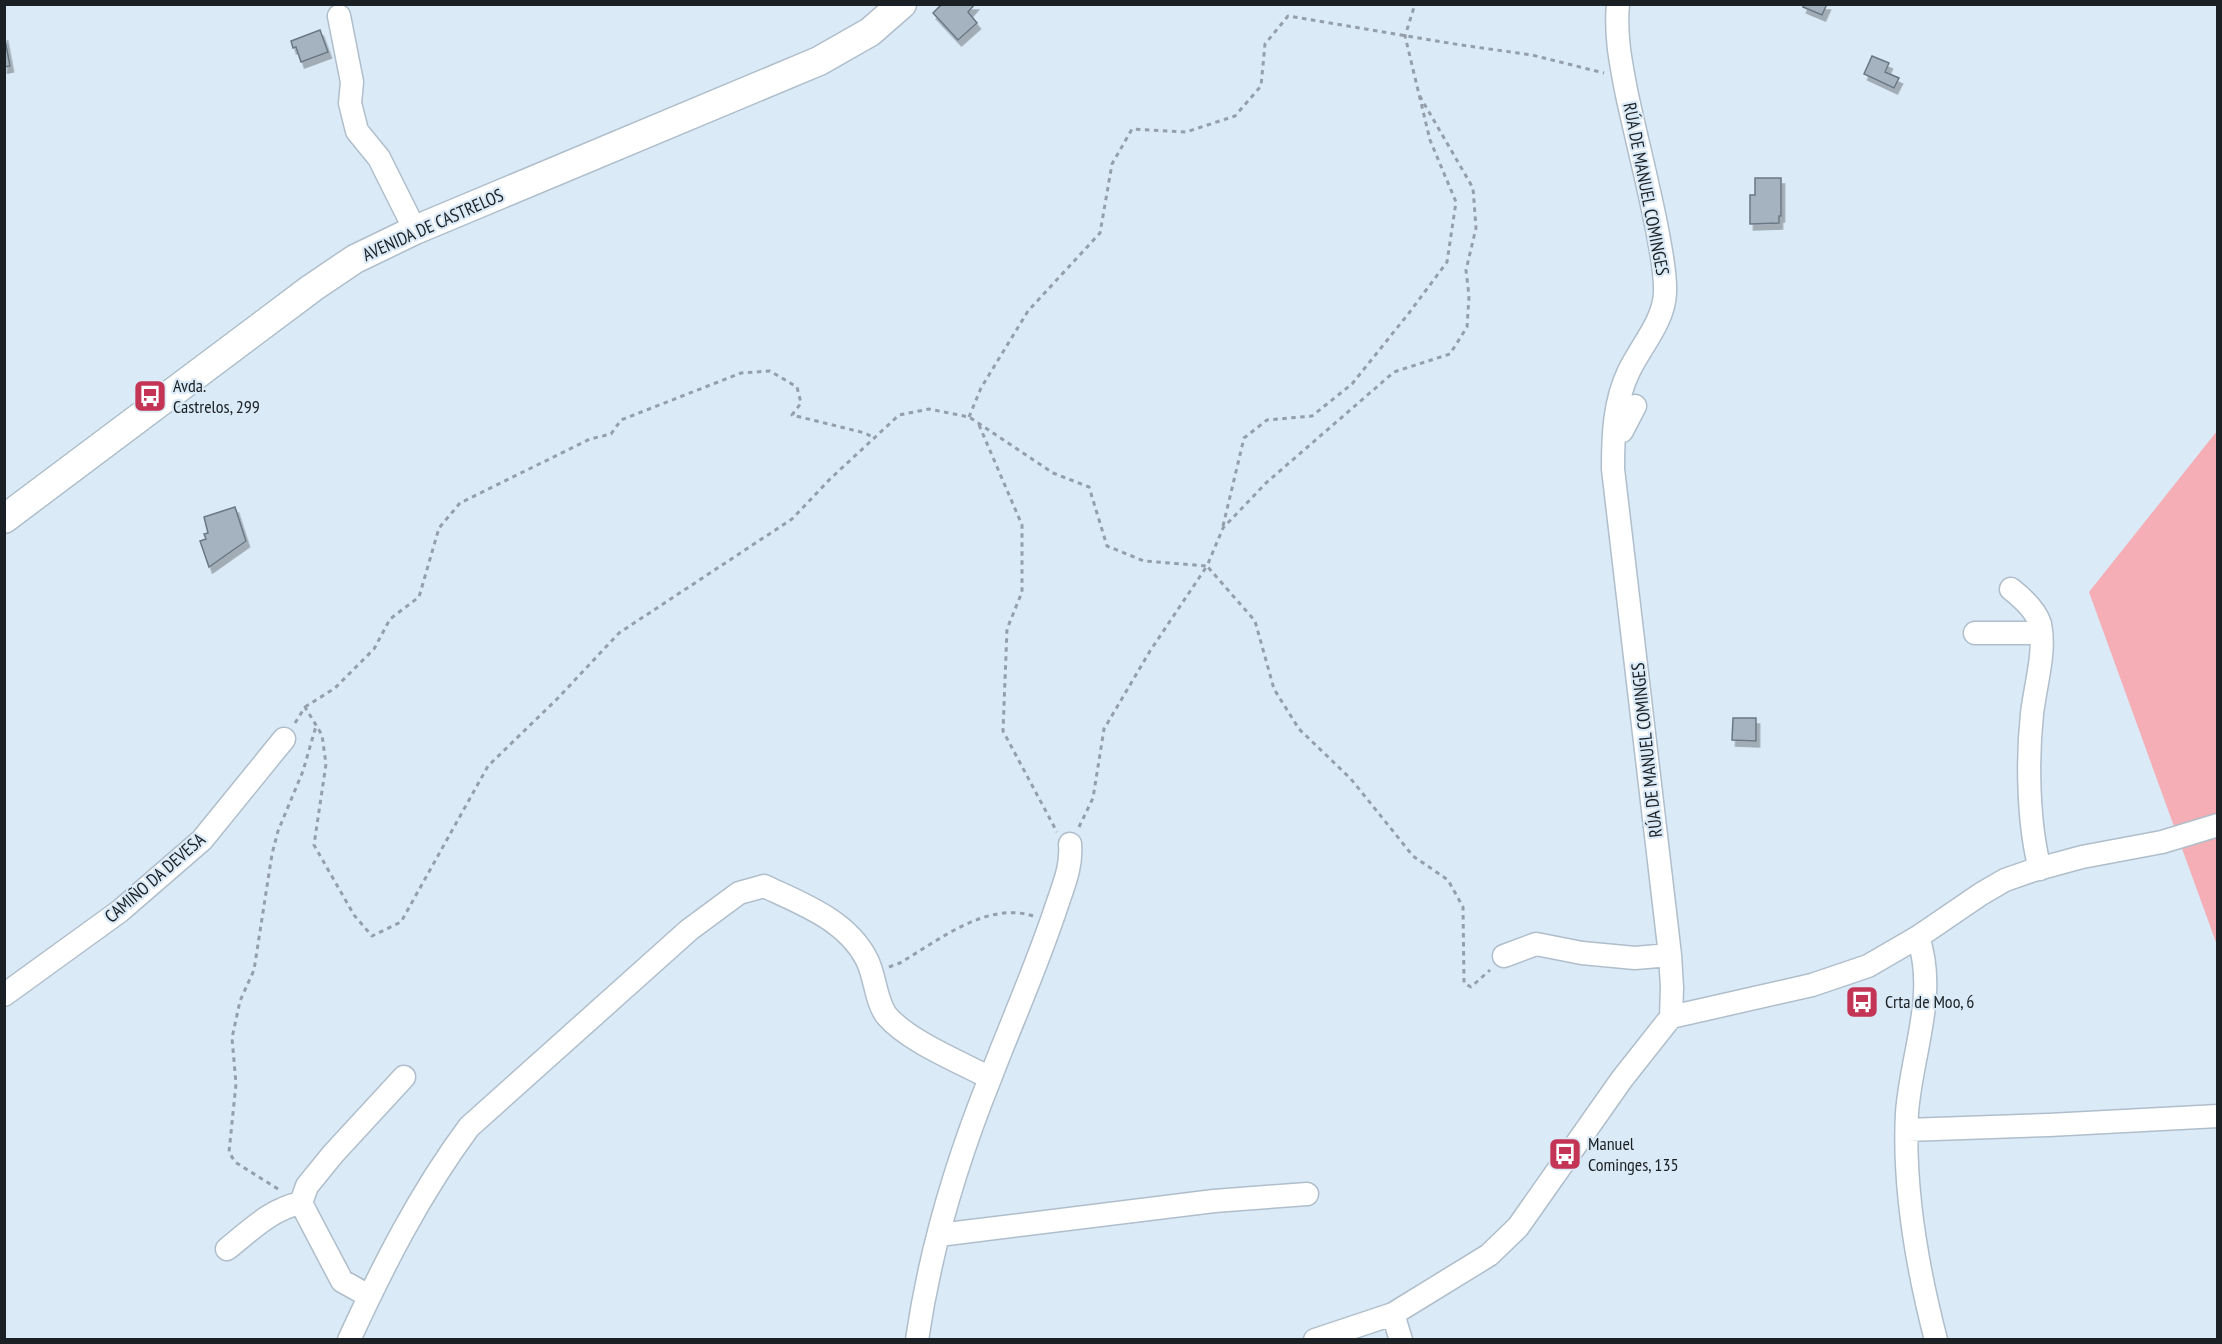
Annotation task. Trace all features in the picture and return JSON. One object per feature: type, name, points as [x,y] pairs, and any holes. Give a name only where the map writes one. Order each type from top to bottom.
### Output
[{"type":"main road","name":"AVENIDA DE CASTRELOS","points":[[4,519],[312,288],[355,260],[415,230],[819,61],[870,32],[902,4]]},
{"type":"street","name":"RÚA DE MANUEL COMINGES","points":[[1618,4],[1617,40],[1654,212],[1666,294],[1661,312],[1629,371],[1617,400],[1613,432],[1613,469],[1670,955],[1671,1017]]},
{"type":"street","points":[[339,16],[352,82],[350,103],[357,131],[379,158],[415,230]]},
{"type":"street","points":[[1613,432],[1622,431],[1635,406]]},
{"type":"street","points":[[2011,589],[2024,599],[2040,622],[2041,648],[2032,717],[2030,765],[2033,840],[2040,869]]},
{"type":"street","points":[[1975,633],[2040,633]]},
{"type":"street","name":"CAMIÑO DA DEVESA","points":[[4,994],[120,911],[202,840],[284,739]]},
{"type":"street","points":[[1315,1340],[1393,1314],[1489,1255],[1518,1227],[1622,1079],[1671,1017],[1812,985],[1868,966],[1918,937],[2005,880],[2082,857],[2162,842],[2217,825]]},
{"type":"street","points":[[917,1340],[924,1296],[948,1201],[990,1078],[1052,922],[1071,861],[1070,843]]},
{"type":"street","points":[[349,1340],[369,1296],[441,1165],[469,1127],[689,930],[739,893],[764,886],[823,914],[848,934],[867,959],[886,1015],[910,1035],[990,1078]]},
{"type":"street","points":[[1918,937],[1925,962],[1923,1016],[1907,1111],[1907,1130],[1910,1199],[1922,1285],[1935,1340]]},
{"type":"street","points":[[1504,956],[1536,944],[1582,953],[1635,958],[1670,955]]},
{"type":"street","points":[[369,1296],[342,1281],[301,1203],[307,1186],[333,1154],[404,1077]]},
{"type":"street","points":[[1907,1130],[2217,1116]]},
{"type":"street","points":[[939,1235],[1214,1201],[1307,1194]]},
{"type":"street","points":[[227,1249],[269,1215],[284,1206],[301,1203]]},
{"type":"street","points":[[1393,1314],[1401,1340]]},
{"type":"path","points":[[979,423],[1022,525],[1022,592],[1007,628],[1003,731],[1057,831],[1070,843],[1093,798],[1104,729],[1150,651],[1207,566],[1223,528],[1244,438],[1267,420],[1312,416],[1352,384],[1447,262],[1456,202],[1430,140],[1406,36],[1415,4]]},
{"type":"path","points":[[969,417],[981,388],[1028,311],[1100,233],[1112,164],[1132,129],[1186,132],[1235,116],[1261,86],[1265,44],[1288,16],[1532,55],[1593,71],[1623,76]]},
{"type":"path","points":[[1223,528],[1266,483],[1394,372],[1450,354],[1467,327],[1470,296],[1466,270],[1476,228],[1473,188],[1418,93]]},
{"type":"path","points":[[284,739],[305,707],[335,688],[374,649],[390,619],[419,597],[439,528],[460,503],[590,439],[611,434],[621,420],[741,373],[770,371],[797,387],[801,403],[792,415],[865,433],[874,438]]},
{"type":"path","points":[[305,707],[322,735],[326,764],[314,844],[354,915],[372,936],[400,922],[488,766],[558,698],[619,633],[792,519],[899,415],[929,409],[969,417],[1053,473],[1089,487],[1107,546],[1144,561],[1207,566],[1255,621],[1274,689],[1299,729],[1351,779],[1413,856],[1448,880],[1463,907],[1464,983],[1471,987],[1504,956]]},
{"type":"path","points":[[301,1203],[235,1162],[229,1152],[236,1083],[232,1038],[240,1001],[254,970],[272,854],[303,771],[316,726]]},
{"type":"path","points":[[871,973],[900,963],[985,915],[1018,911],[1052,922]]},
{"type":"shaded area","points":[[2217,431],[2217,945],[2089,592]]},
{"type":"building","points":[[942,4],[975,4],[968,12],[977,23],[958,40],[933,13]]},
{"type":"building","points":[[1804,4],[1827,4],[1822,15],[1803,7]]},
{"type":"building","points":[[320,30],[328,52],[301,62],[296,47],[293,48],[291,41]]},
{"type":"building","points":[[4,34],[10,66],[4,67]]},
{"type":"building","points":[[1872,56],[1889,63],[1885,72],[1899,78],[1894,88],[1864,74]]},
{"type":"building","points":[[1755,178],[1781,178],[1779,223],[1750,224],[1750,195],[1755,195]]},
{"type":"building","points":[[235,507],[246,541],[209,567],[200,541],[206,539],[204,534],[208,533],[204,517]]},
{"type":"building","points":[[1733,718],[1756,718],[1756,741],[1732,740]]},
{"type":"place","name":"Avda. Castrelos, 299","points":[[150,396]]},
{"type":"place","name":"Crta de Moo, 6","points":[[1862,1002]]},
{"type":"place","name":"Manuel Cominges, 135","points":[[1565,1154]]}]
